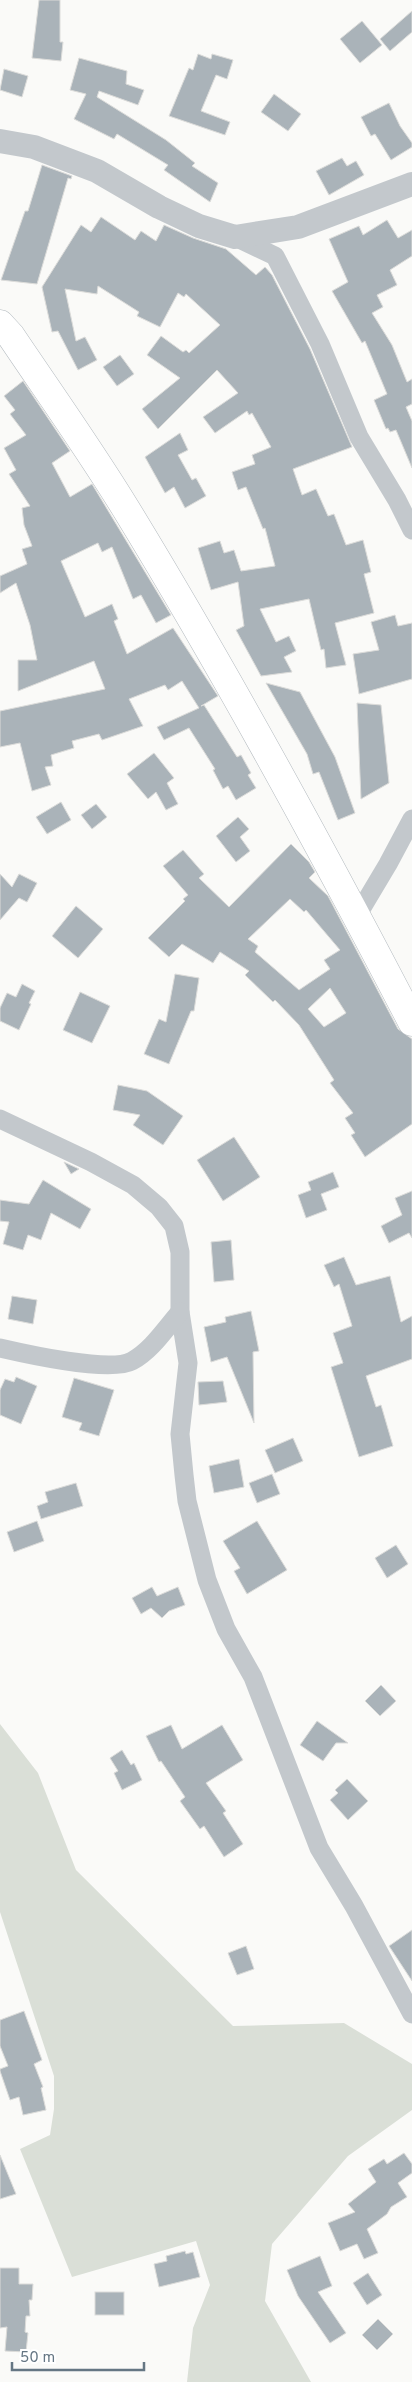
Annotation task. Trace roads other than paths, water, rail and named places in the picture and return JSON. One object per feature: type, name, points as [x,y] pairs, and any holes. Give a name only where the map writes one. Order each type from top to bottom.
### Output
[{"type":"main road","points":[[0,324],[11,336],[126,508],[259,739],[357,916],[412,1022]]},
{"type":"street","points":[[0,141],[34,147],[97,171],[159,207],[200,226],[235,237],[275,256],[320,344],[359,437],[397,500],[412,530]]},
{"type":"street","points":[[235,237],[298,227],[412,184]]},
{"type":"street","points":[[357,916],[412,819]]},
{"type":"street","points":[[0,1119],[133,1185],[159,1208],[174,1226],[180,1252],[180,1312],[188,1363],[180,1434],[187,1501],[207,1580],[226,1629],[253,1677],[319,1848],[354,1906],[412,2014]]},
{"type":"street","points":[[0,1348],[39,1357],[110,1365],[130,1362],[147,1351],[180,1312]]}]
